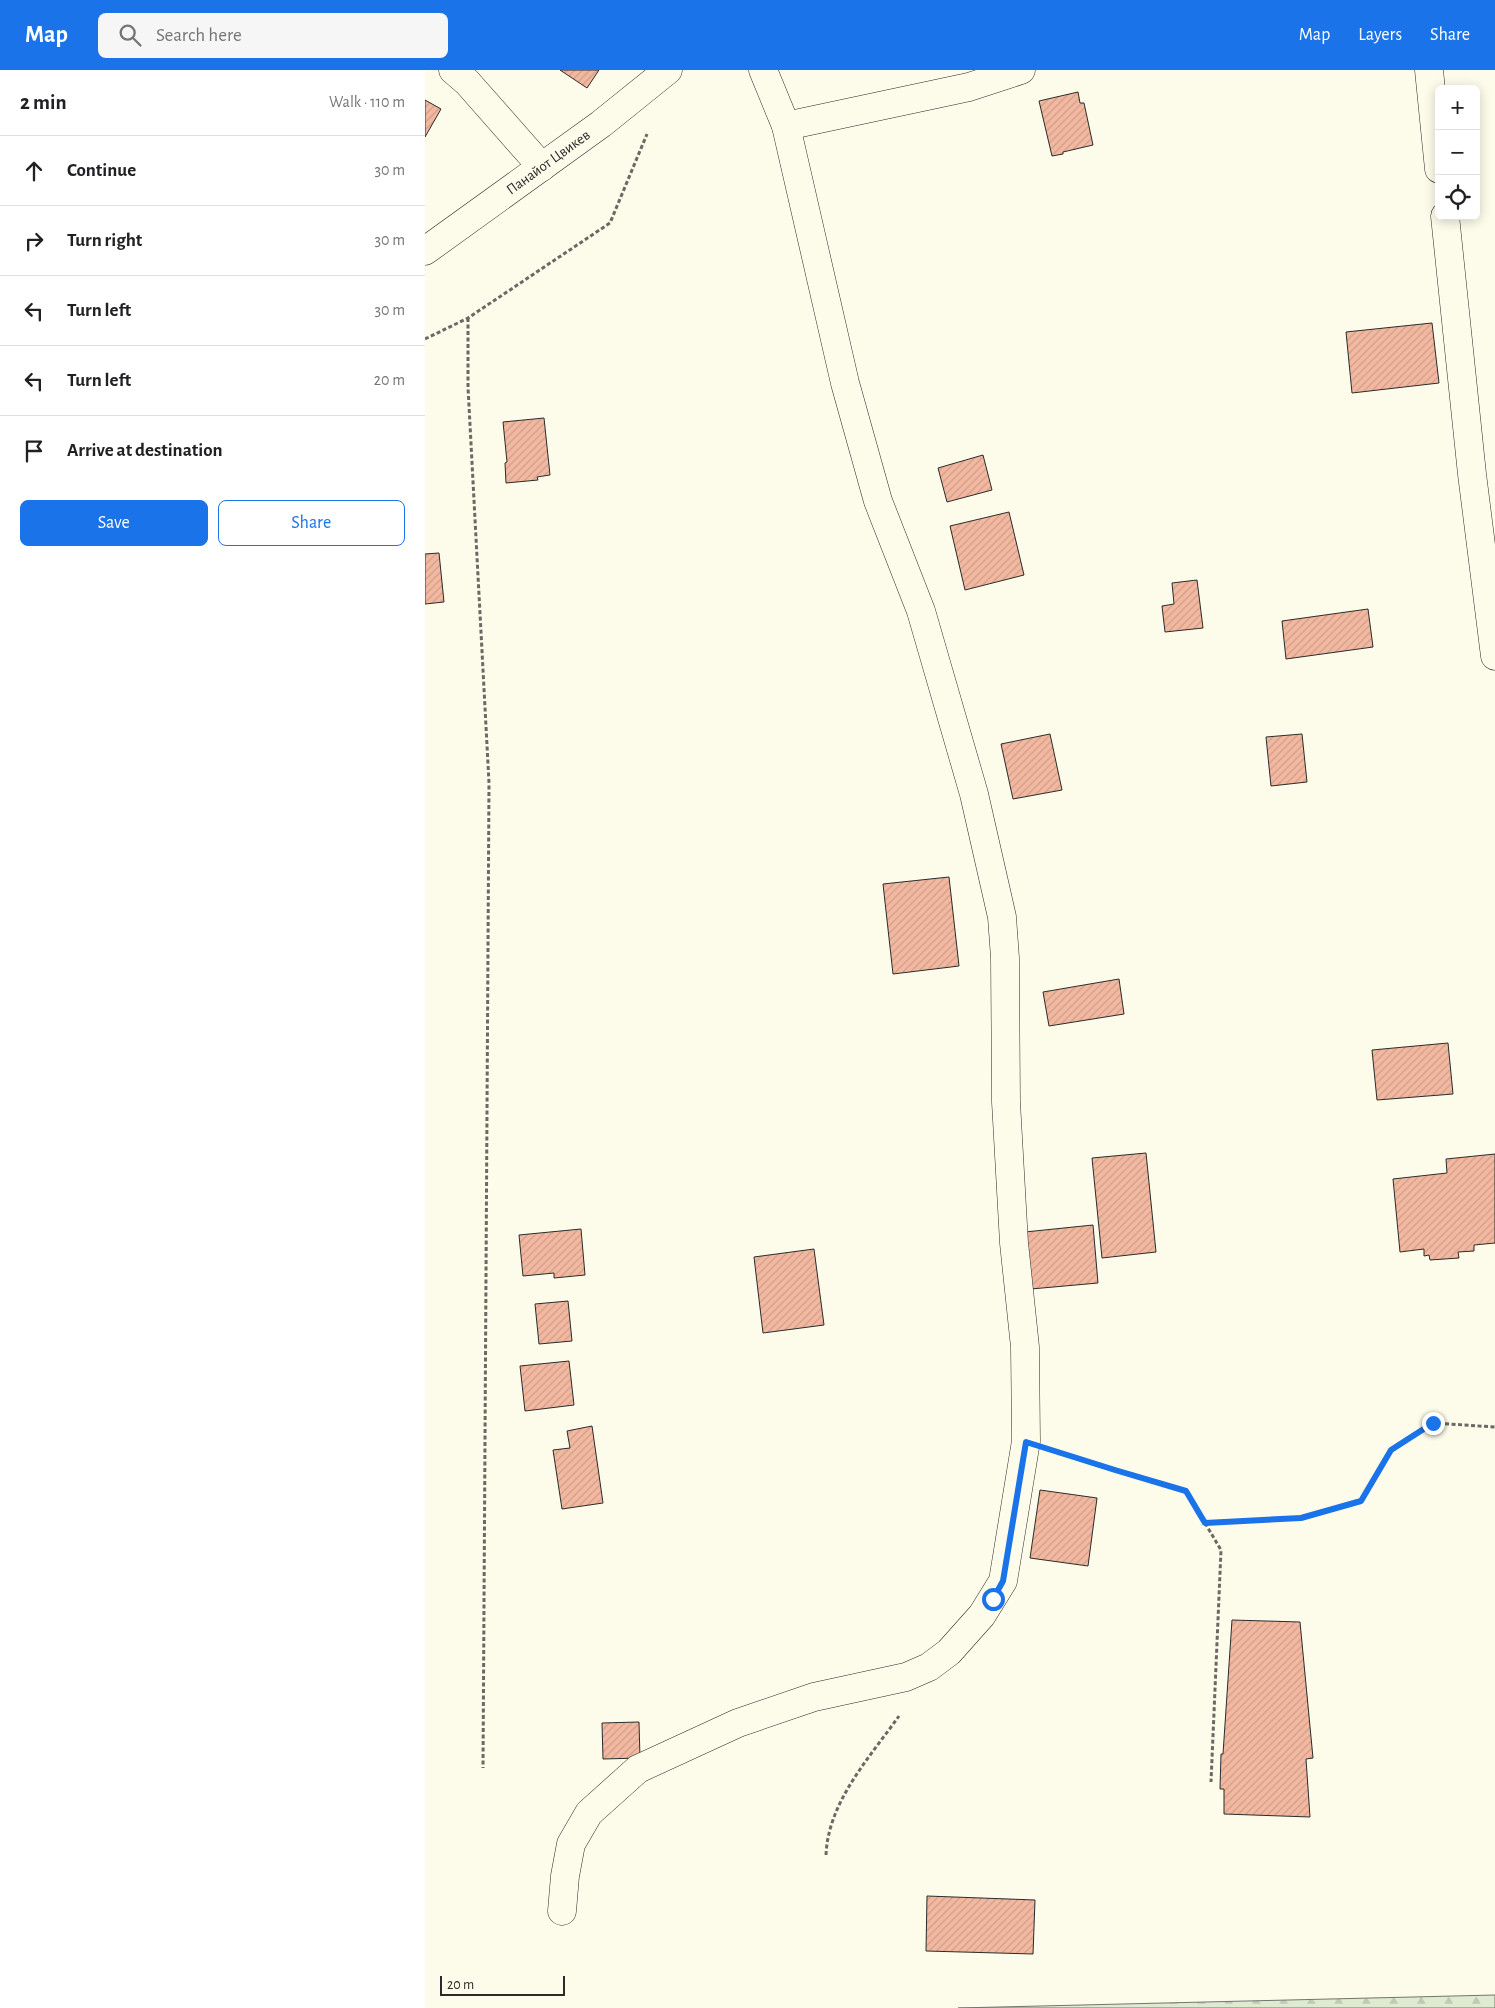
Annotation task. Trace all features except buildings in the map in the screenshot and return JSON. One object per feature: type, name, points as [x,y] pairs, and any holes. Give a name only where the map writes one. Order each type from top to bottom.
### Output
[{"type":"street","points":[[453,70],[467,82],[542,167]]},
{"type":"street","name":"Панайот Цвикев","points":[[425,251],[601,124],[668,70]]},
{"type":"street","points":[[562,1911],[565,1876],[571,1844],[589,1813],[638,1769],[738,1723],[806,1700],[906,1677],[929,1668],[949,1652],[982,1615],[1003,1581],[1026,1442],[1025,1347],[1014,1243],[1006,1102],[1005,958],[1002,917],[974,794],[923,620],[878,501],[845,383],[786,126],[763,70]]},
{"type":"street","points":[[786,126],[969,86],[1021,70]]},
{"type":"street","points":[[1429,70],[1435,130]]},
{"type":"street","points":[[1445,220],[1472,474],[1495,656]]},
{"type":"path","points":[[425,339],[468,318],[610,223],[647,133]]},
{"type":"path","points":[[468,318],[468,387],[489,783],[483,1768]]},
{"type":"path","points":[[1205,1523],[1301,1518],[1361,1501],[1391,1450],[1433,1423],[1495,1427]]},
{"type":"path","points":[[1026,1442],[1186,1491],[1221,1550],[1211,1782]]},
{"type":"path","points":[[826,1855],[835,1814],[863,1766],[900,1715]]},
{"type":"green space","points":[[1495,1995],[1495,2008],[958,2008]]},
{"type":"route","points":[[993,1599],[1003,1581],[1026,1442],[1186,1491],[1205,1523],[1301,1518],[1361,1501],[1391,1450],[1433,1423]]}]
